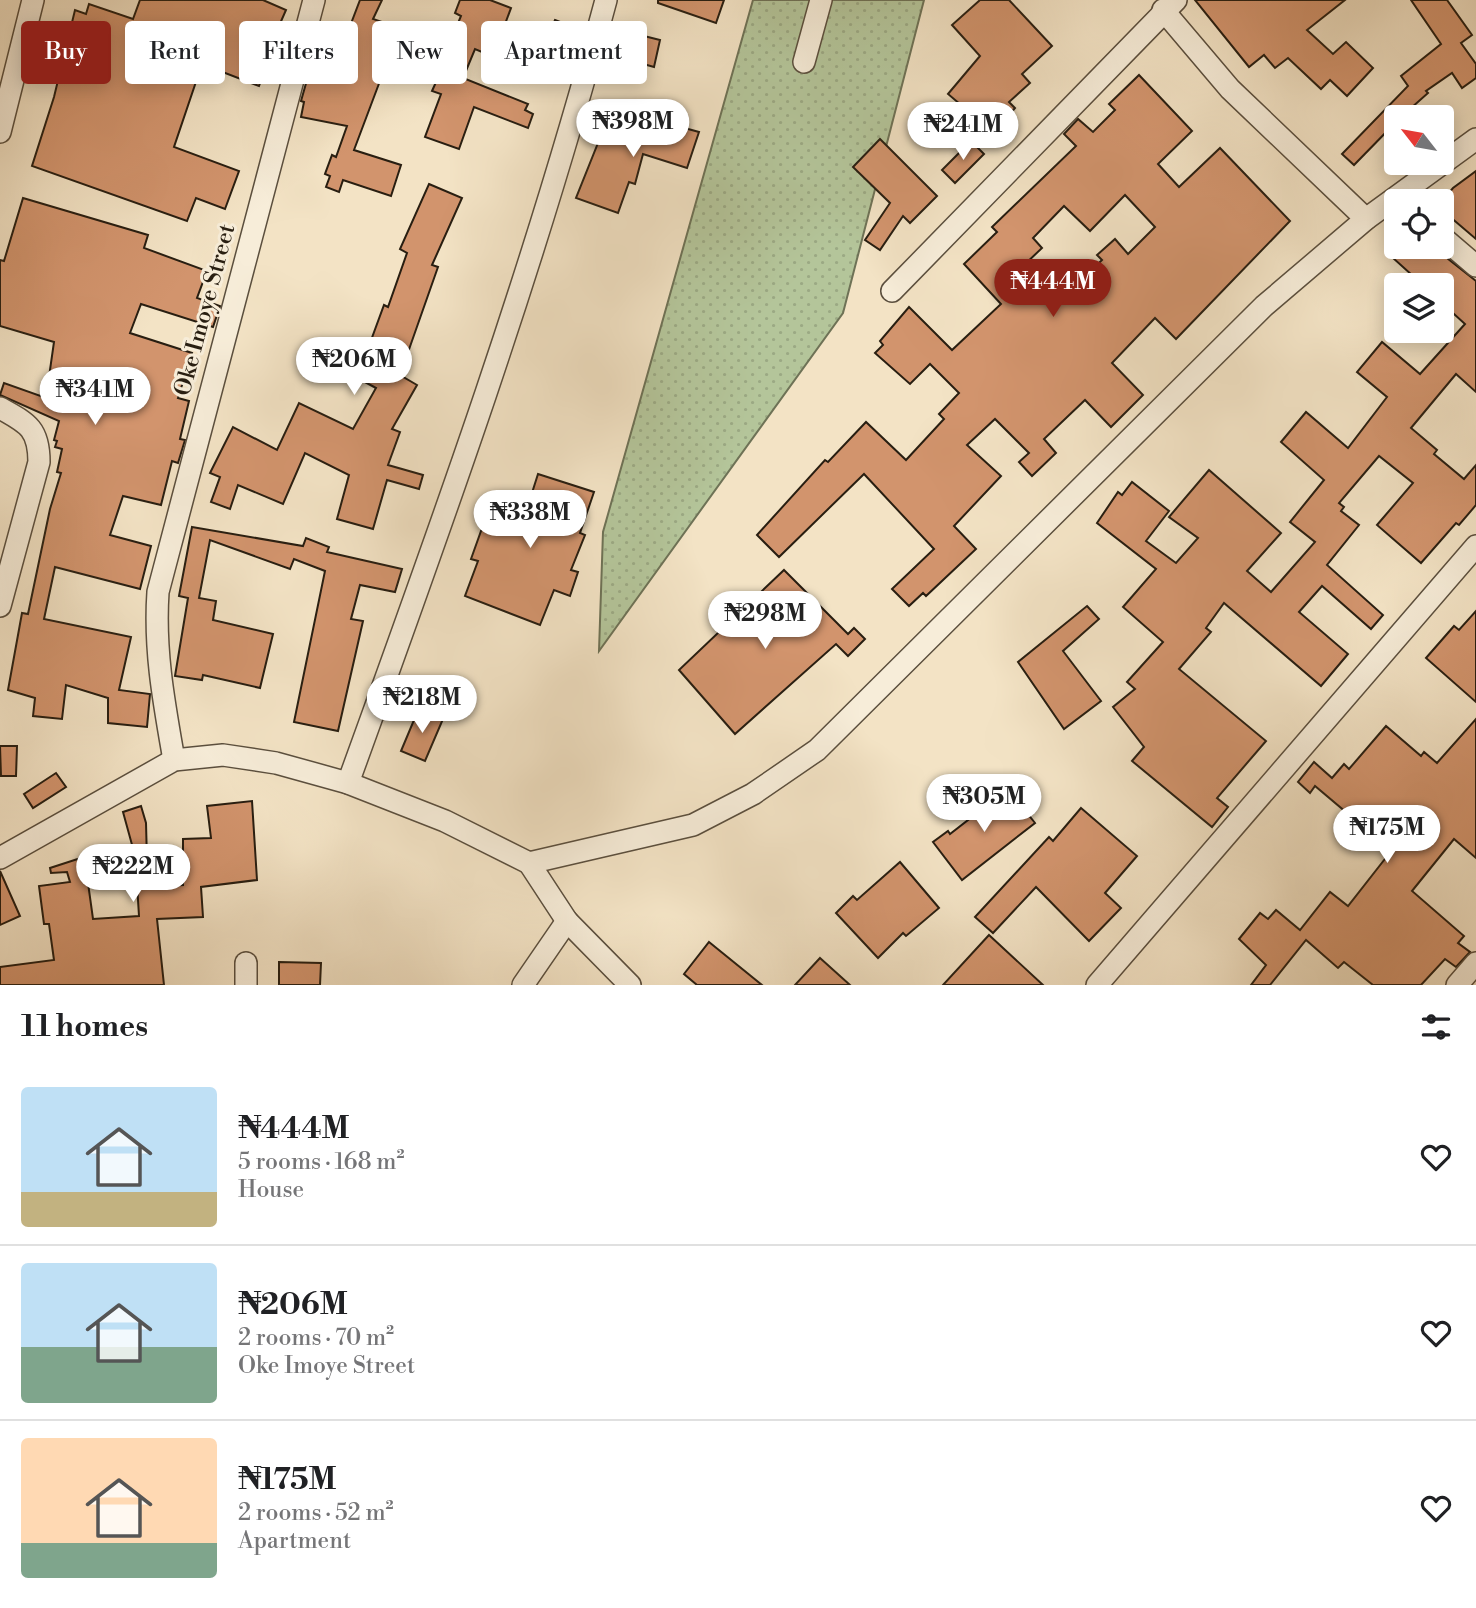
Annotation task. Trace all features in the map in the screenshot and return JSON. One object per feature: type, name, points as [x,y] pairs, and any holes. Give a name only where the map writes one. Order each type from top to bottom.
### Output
[{"type":"street","points":[[0,132],[33,0]]},
{"type":"street","name":"Oke Imoye Street","points":[[174,760],[158,667],[156,629],[159,592],[314,0]]},
{"type":"street","points":[[348,783],[466,458],[569,137],[606,0]]},
{"type":"street","points":[[804,62],[821,0]]},
{"type":"street","points":[[891,291],[1169,5],[1230,89],[1366,219]]},
{"type":"street","points":[[1410,189],[1476,139]]},
{"type":"street","points":[[530,863],[693,825],[753,794],[817,750],[1264,306],[1366,219],[1384,207]]},
{"type":"street","points":[[1454,247],[1476,266]]},
{"type":"street","points":[[0,408],[33,429],[39,444],[39,462],[0,606]]},
{"type":"street","points":[[1097,985],[1476,546]]},
{"type":"street","points":[[0,858],[174,760],[223,755],[276,763],[348,783],[445,821],[530,863],[567,921],[630,985]]},
{"type":"street","points":[[523,985],[567,921]]},
{"type":"street","points":[[246,963],[246,985]]},
{"type":"street","points":[[1457,985],[1476,964]]},
{"type":"green space","points":[[753,0],[924,0],[843,313],[599,651],[603,532]]},
{"type":"building","points":[[140,0],[263,0],[286,10],[281,21],[239,21],[239,78],[225,73],[225,21],[125,21],[125,84],[195,84],[174,147],[239,171],[225,209],[196,198],[187,221],[32,166],[57,84],[111,84],[111,21],[72,21],[75,10],[86,14],[89,4],[133,19]]},
{"type":"building","points":[[360,0],[382,0],[373,19],[379,21],[372,21],[372,84],[379,84],[354,150],[401,165],[391,196],[343,180],[339,192],[326,187],[330,176],[325,174],[332,155],[336,157],[347,126],[301,117],[304,102],[301,101],[306,84],[358,84],[358,21],[352,21]]},
{"type":"building","points":[[460,0],[490,0],[511,8],[506,21],[481,21],[481,52],[475,49],[467,68],[467,21],[459,21],[461,16],[455,13]]},
{"type":"building","points":[[658,0],[724,0],[716,23],[658,3]]},
{"type":"building","points":[[980,0],[1009,0],[1052,46],[1022,74],[1030,83],[1009,102],[1015,108],[994,133],[948,94],[980,56],[952,25]]},
{"type":"building","points":[[1195,0],[1345,0],[1307,30],[1333,54],[1346,42],[1373,68],[1347,96],[1330,80],[1321,89],[1288,58],[1275,68],[1264,55],[1249,67]]},
{"type":"building","points":[[1411,0],[1447,0],[1472,35],[1461,43],[1476,64],[1476,78],[1462,88],[1452,73],[1426,91],[1428,93],[1414,105],[1390,105],[1408,86],[1401,76],[1441,44]]},
{"type":"building","points":[[647,37],[660,40],[654,67],[647,65]]},
{"type":"building","points":[[1139,75],[1192,131],[1158,164],[1179,187],[1220,148],[1290,221],[1176,339],[1155,318],[1112,363],[1143,395],[1111,427],[1085,400],[1044,439],[1056,453],[1032,476],[1019,462],[1029,453],[995,419],[967,445],[1001,476],[954,526],[976,549],[926,596],[923,593],[909,606],[892,589],[934,549],[864,474],[779,557],[757,535],[825,460],[828,462],[866,422],[906,460],[944,419],[939,414],[959,393],[930,364],[910,384],[875,353],[883,345],[880,341],[909,307],[952,350],[1001,304],[964,264],[997,232],[992,227],[1076,146],[1064,134],[1078,119],[1093,132],[1115,110],[1109,104]],"holes":[[[1125,195],[1155,227],[1128,254],[1115,239],[1097,255],[1102,260],[1057,303],[1022,267],[1042,248],[1033,238],[1064,206],[1090,231]]]},
{"type":"building","points":[[467,80],[528,104],[525,110],[533,114],[528,128],[474,107],[459,149],[425,137],[441,94],[432,91],[435,84],[467,84]]},
{"type":"building","points":[[1384,111],[1384,134],[1354,165],[1342,154]]},
{"type":"building","points":[[637,115],[699,132],[687,168],[643,154],[635,184],[629,182],[618,213],[576,198],[602,133],[626,142]]},
{"type":"building","points":[[880,139],[937,196],[910,223],[903,216],[880,250],[865,240],[890,203],[853,167]]},
{"type":"building","points":[[971,141],[984,154],[955,183],[942,170]]},
{"type":"building","points":[[1476,171],[1476,239],[1454,220],[1453,188]]},
{"type":"building","points":[[429,184],[462,198],[432,265],[438,267],[400,375],[417,385],[392,429],[400,432],[388,465],[423,475],[419,489],[387,480],[373,529],[337,519],[349,475],[305,453],[283,504],[238,485],[230,509],[211,502],[220,477],[210,473],[233,427],[277,450],[299,403],[353,429],[376,388],[363,381],[376,357],[366,354],[384,305],[388,307],[407,253],[400,249]]},
{"type":"building","points":[[23,198],[148,235],[144,248],[207,271],[197,298],[220,306],[213,327],[141,304],[130,333],[192,353],[178,398],[189,401],[180,439],[185,440],[178,463],[172,461],[161,505],[123,496],[110,535],[151,546],[140,589],[55,567],[44,619],[131,637],[119,690],[150,694],[147,727],[108,723],[108,698],[66,685],[62,719],[33,716],[35,698],[8,690],[22,613],[28,614],[50,509],[61,473],[57,472],[62,449],[55,447],[57,441],[54,440],[59,421],[0,395],[4,383],[46,398],[54,342],[0,326],[0,260],[4,261]]},
{"type":"building","points":[[1394,259],[1448,259],[1476,281],[1476,392],[1456,374],[1411,428],[1437,450],[1434,454],[1464,479],[1476,465],[1476,505],[1459,525],[1456,523],[1421,563],[1377,525],[1413,483],[1379,456],[1339,503],[1344,507],[1341,511],[1359,525],[1327,565],[1383,615],[1371,629],[1322,586],[1299,612],[1348,654],[1321,686],[1224,603],[1206,628],[1211,632],[1179,669],[1266,741],[1217,798],[1228,807],[1212,827],[1132,761],[1144,747],[1113,707],[1135,689],[1127,682],[1163,642],[1123,607],[1156,569],[1097,523],[1118,492],[1122,495],[1132,482],[1169,511],[1146,541],[1176,563],[1198,538],[1169,517],[1209,470],[1281,533],[1247,571],[1271,592],[1315,542],[1290,522],[1324,480],[1281,442],[1306,412],[1348,448],[1387,397],[1357,372],[1382,342],[1420,374],[1448,343],[1454,343],[1454,336],[1465,324],[1454,314],[1454,273],[1410,273]]},
{"type":"building","points":[[538,474],[594,492],[580,533],[585,535],[571,570],[578,572],[570,596],[554,590],[540,625],[465,596],[478,561],[471,559],[491,503],[525,515]]},
{"type":"building","points":[[192,527],[303,546],[306,538],[329,547],[327,552],[402,569],[395,592],[360,585],[351,619],[363,621],[338,731],[294,722],[325,571],[294,559],[290,569],[210,540],[199,598],[216,601],[213,620],[273,634],[260,688],[203,675],[202,680],[175,676],[188,598],[179,596]]},
{"type":"building","points":[[784,570],[848,634],[854,628],[865,639],[848,656],[836,644],[735,734],[679,670]]},
{"type":"building","points":[[1087,606],[1099,619],[1063,651],[1101,701],[1064,729],[1018,662]]},
{"type":"building","points":[[1476,611],[1476,702],[1426,658],[1454,626],[1459,630]]},
{"type":"building","points":[[419,708],[443,719],[425,761],[401,751]]},
{"type":"building","points":[[1476,719],[1476,858],[1454,839],[1412,891],[1464,936],[1458,943],[1470,952],[1456,967],[1445,959],[1421,985],[1373,985],[1344,962],[1338,968],[1306,940],[1270,985],[1251,985],[1266,965],[1239,939],[1260,913],[1268,919],[1276,910],[1300,930],[1330,892],[1348,906],[1388,855],[1369,840],[1373,835],[1315,786],[1310,793],[1298,782],[1314,762],[1332,778],[1344,764],[1349,769],[1386,726],[1421,756],[1424,752],[1437,763]]},
{"type":"building","points":[[0,746],[17,746],[16,776],[1,776]]},
{"type":"building","points":[[56,773],[66,787],[33,808],[24,794]]},
{"type":"building","points":[[1008,789],[1035,823],[962,880],[933,842],[948,831],[950,834]]},
{"type":"building","points":[[252,801],[257,880],[201,887],[203,917],[157,919],[164,985],[0,985],[0,967],[54,960],[49,924],[44,924],[39,886],[70,882],[67,872],[51,873],[50,868],[93,854],[134,852],[123,812],[141,806],[146,823],[147,861],[152,861],[154,887],[183,885],[183,839],[211,838],[207,806]],"holes":[[[136,868],[139,916],[93,919],[88,883],[98,880],[96,871]]]},
{"type":"building","points":[[1081,808],[1137,856],[1105,893],[1121,908],[1089,941],[1036,887],[993,933],[975,917],[1049,837],[1053,841]]},
{"type":"building","points":[[900,862],[939,908],[906,936],[903,933],[878,958],[836,913],[853,896],[857,900]]},
{"type":"building","points":[[0,871],[20,916],[0,925]]},
{"type":"building","points":[[989,935],[1043,985],[943,985]]},
{"type":"building","points":[[709,942],[762,985],[697,985],[684,974]]},
{"type":"building","points":[[820,958],[850,985],[795,985]]},
{"type":"building","points":[[279,962],[321,963],[320,985],[279,985]]}]
